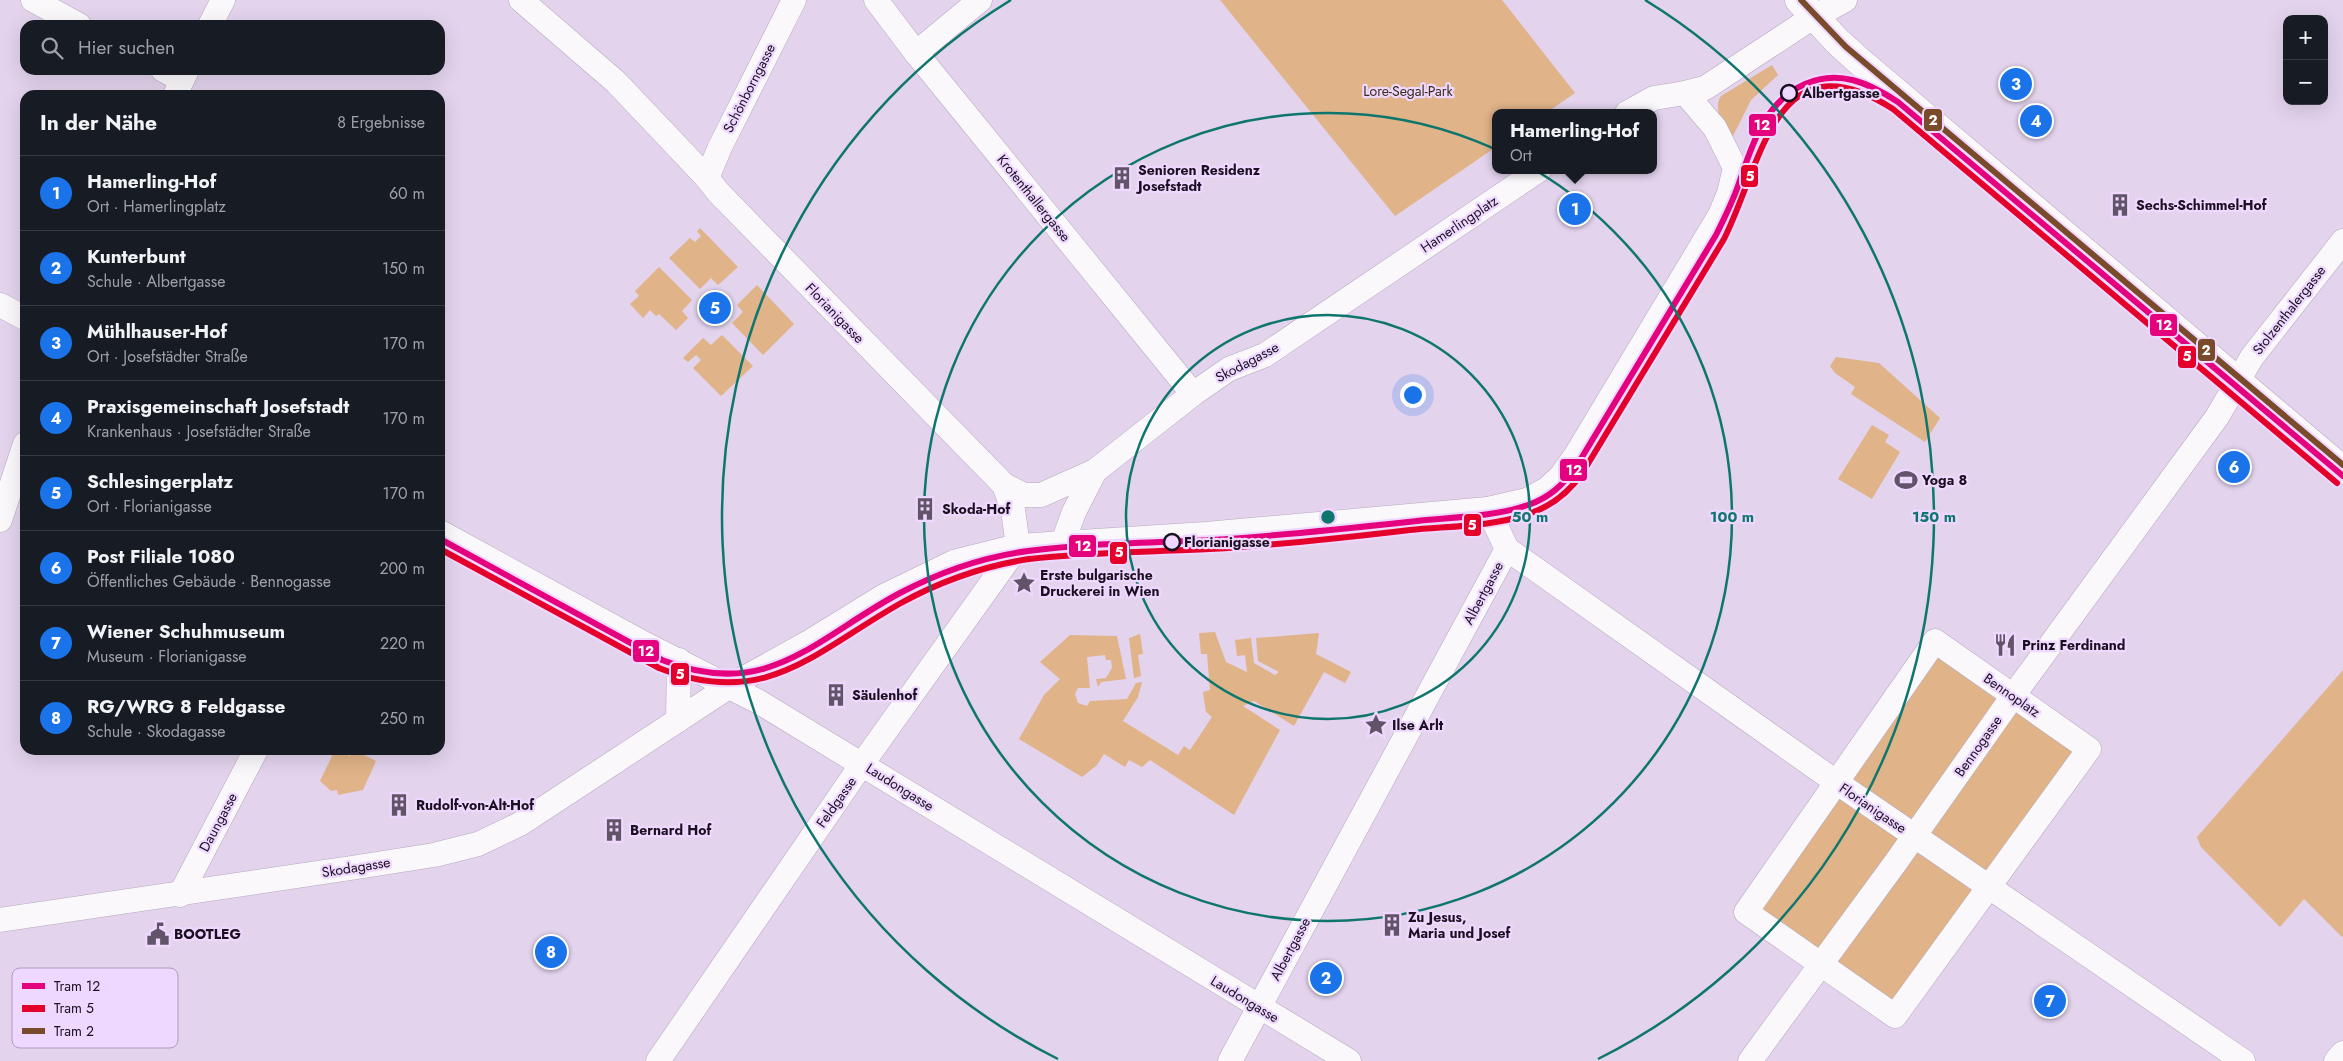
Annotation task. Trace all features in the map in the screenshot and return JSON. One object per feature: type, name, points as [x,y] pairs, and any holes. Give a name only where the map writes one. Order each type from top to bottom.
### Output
[{"type":"street","points":[[33,0],[71,20]]},
{"type":"street","points":[[213,20],[223,0]]},
{"type":"street","name":"Florianigasse","points":[[521,0],[616,82],[731,206],[1004,486],[1013,510],[1018,546]]},
{"type":"street","name":"Schönborngasse","points":[[707,178],[720,147],[794,0]]},
{"type":"street","name":"Krotenthallergasse","points":[[876,0],[916,53],[1193,394]]},
{"type":"street","points":[[916,53],[980,0]]},
{"type":"street","points":[[1635,109],[1654,98],[1695,91],[1807,8],[1845,0]]},
{"type":"street","points":[[1807,8],[1858,60],[2343,470]]},
{"type":"street","points":[[1018,546],[1206,534],[1488,508],[1527,500],[1547,489],[1566,470],[1706,240],[1729,193],[1735,168],[1695,91]]},
{"type":"street","name":"Hamerlingplatz","points":[[1404,260],[1533,174]]},
{"type":"street","name":"Stolzenthalergasse","points":[[2238,381],[2252,357],[2343,241]]},
{"type":"street","name":"Skodagasse","points":[[1004,486],[1024,495],[1041,495],[1095,471],[1193,394],[1229,369],[1265,355],[1404,260]]},
{"type":"street","points":[[0,305],[20,315]]},
{"type":"street","name":"Bennogasse","points":[[1750,1061],[2217,417],[2238,381]]},
{"type":"street","points":[[0,520],[20,459]]},
{"type":"street","name":"Skodagasse","points":[[1063,542],[1074,512],[1095,471]]},
{"type":"street","name":"Albertgasse","points":[[1230,1061],[1506,549],[1488,508]]},
{"type":"street","name":"Laudongasse","points":[[445,535],[636,639],[730,686],[862,764],[1349,1061]]},
{"type":"street","name":"Skodagasse","points":[[0,920],[180,895],[434,855],[478,844],[520,824],[730,686],[787,655],[916,578],[954,562],[1018,546]]},
{"type":"street","name":"Feldgasse","points":[[658,1061],[862,764],[1018,546]]},
{"type":"street","name":"Florianigasse","points":[[1506,549],[1836,782],[2244,1061]]},
{"type":"street","name":"Bennoplatz","points":[[1935,641],[2088,749],[1895,1016],[1746,912],[1836,782],[1935,641]]},
{"type":"street","points":[[678,720],[679,660]]},
{"type":"street","name":"Daungasse","points":[[180,895],[253,755]]},
{"type":"street","points":[[2336,1061],[2343,1053]]},
{"type":"green space","name":"Lore-Segal-Park","points":[[1220,0],[1502,0],[1575,93],[1552,109],[1492,109],[1492,150],[1395,216]]},
{"type":"green space","points":[[1772,65],[1778,75],[1751,100],[1731,140],[1719,112],[1718,107],[1721,96]]},
{"type":"green space","points":[[700,228],[738,267],[718,285],[711,278],[700,289],[669,258],[690,238],[695,242],[701,236],[697,231]]},
{"type":"green space","points":[[659,267],[692,300],[682,311],[688,318],[676,330],[659,314],[656,316],[650,310],[643,318],[630,304],[639,296],[635,291]]},
{"type":"green space","points":[[757,285],[794,324],[763,355],[732,323],[743,312],[737,305]]},
{"type":"green space","points":[[722,335],[753,366],[721,396],[693,368],[701,360],[696,355],[688,362],[683,358],[703,338],[711,345]]},
{"type":"green space","points":[[1836,357],[1879,363],[1940,418],[1925,442],[1851,394],[1855,387],[1835,373],[1830,366]]},
{"type":"green space","points":[[1872,425],[1889,435],[1885,442],[1900,452],[1872,499],[1838,479]]},
{"type":"green space","points":[[1215,632],[1226,662],[1247,672],[1245,655],[1237,656],[1235,640],[1251,638],[1254,663],[1275,675],[1279,672],[1258,661],[1256,638],[1319,633],[1316,654],[1351,672],[1345,683],[1324,672],[1294,726],[1254,701],[1243,706],[1280,730],[1234,815],[1150,760],[1142,767],[1129,760],[1125,767],[1104,754],[1097,765],[1082,777],[1019,739],[1044,695],[1060,679],[1040,662],[1070,635],[1117,636],[1126,679],[1101,682],[1098,687],[1096,679],[1106,678],[1112,668],[1111,660],[1106,660],[1105,655],[1087,657],[1090,688],[1078,688],[1075,694],[1078,703],[1087,706],[1090,701],[1127,699],[1136,683],[1142,682],[1138,697],[1123,721],[1178,755],[1184,746],[1190,750],[1212,717],[1206,712],[1203,692],[1210,690],[1207,654],[1201,654],[1199,633]]},
{"type":"green space","points":[[1140,634],[1143,654],[1138,655],[1141,676],[1134,678],[1129,638]]},
{"type":"green space","points":[[1935,641],[2089,749],[1895,1016],[1746,912]]},
{"type":"green space","points":[[2343,670],[2342,937],[2304,899],[2280,927],[2201,847],[2197,837]]},
{"type":"green space","points":[[333,755],[364,755],[376,761],[363,790],[338,795],[337,790],[331,791],[320,781]]},
{"type":"tram line","name":"2","points":[[1801,0],[1846,47],[2343,465]]},
{"type":"tram line","name":"12","points":[[445,542],[662,660],[699,671],[732,674],[761,669],[788,660],[915,585],[962,566],[995,557],[1073,546],[1211,540],[1310,532],[1484,515],[1528,505],[1543,499],[1555,490],[1576,467],[1716,235],[1733,199],[1754,141],[1769,114],[1791,92],[1805,84],[1830,78],[1842,78],[1865,84],[1898,102],[2343,476]]},
{"type":"tram line","name":"5","points":[[445,552],[659,668],[697,679],[730,682],[760,679],[788,670],[916,595],[963,575],[1012,562],[1074,555],[1210,549],[1310,541],[1471,525],[1502,521],[1531,513],[1561,497],[1583,472],[1724,239],[1763,145],[1778,117],[1798,97],[1822,87],[1853,90],[1893,109],[2337,483]]},
{"type":"place","name":"Mühlhauser-Hof","points":[[2016,84]]},
{"type":"place","name":"Albertgasse","points":[[1789,93]]},
{"type":"place","name":"Praxisgemeinschaft Josefstadt","points":[[2036,121]]},
{"type":"place","name":"Senioren Residenz Josefstadt","points":[[1122,178]]},
{"type":"place","name":"Sechs-Schimmel-Hof","points":[[2120,205]]},
{"type":"place","name":"Hamerling-Hof","points":[[1575,209]]},
{"type":"place","name":"Schlesingerplatz","points":[[715,308]]},
{"type":"place","name":"Post Filiale 1080","points":[[2234,467]]},
{"type":"place","name":"Yoga 8","points":[[1906,480]]},
{"type":"place","name":"Skoda-Hof","points":[[925,509]]},
{"type":"place","name":"Florianigasse","points":[[1172,542]]},
{"type":"place","name":"Erste bulgarische Druckerei in Wien","points":[[1024,583]]},
{"type":"place","name":"Prinz Ferdinand","points":[[2005,645]]},
{"type":"place","name":"Säulenhof","points":[[836,695]]},
{"type":"place","name":"Ilse Arlt","points":[[1376,725]]},
{"type":"place","name":"Rudolf-von-Alt-Hof","points":[[399,805]]},
{"type":"place","name":"Bernard Hof","points":[[614,830]]},
{"type":"place","name":"Zu Jesus, Maria und Josef","points":[[1392,925]]},
{"type":"place","name":"BOOTLEG","points":[[158,934]]},
{"type":"place","name":"RG/WRG 8 Feldgasse","points":[[551,952]]},
{"type":"place","name":"Kunterbunt","points":[[1326,978]]},
{"type":"place","name":"Wiener Schuhmuseum","points":[[2050,1001]]}]
